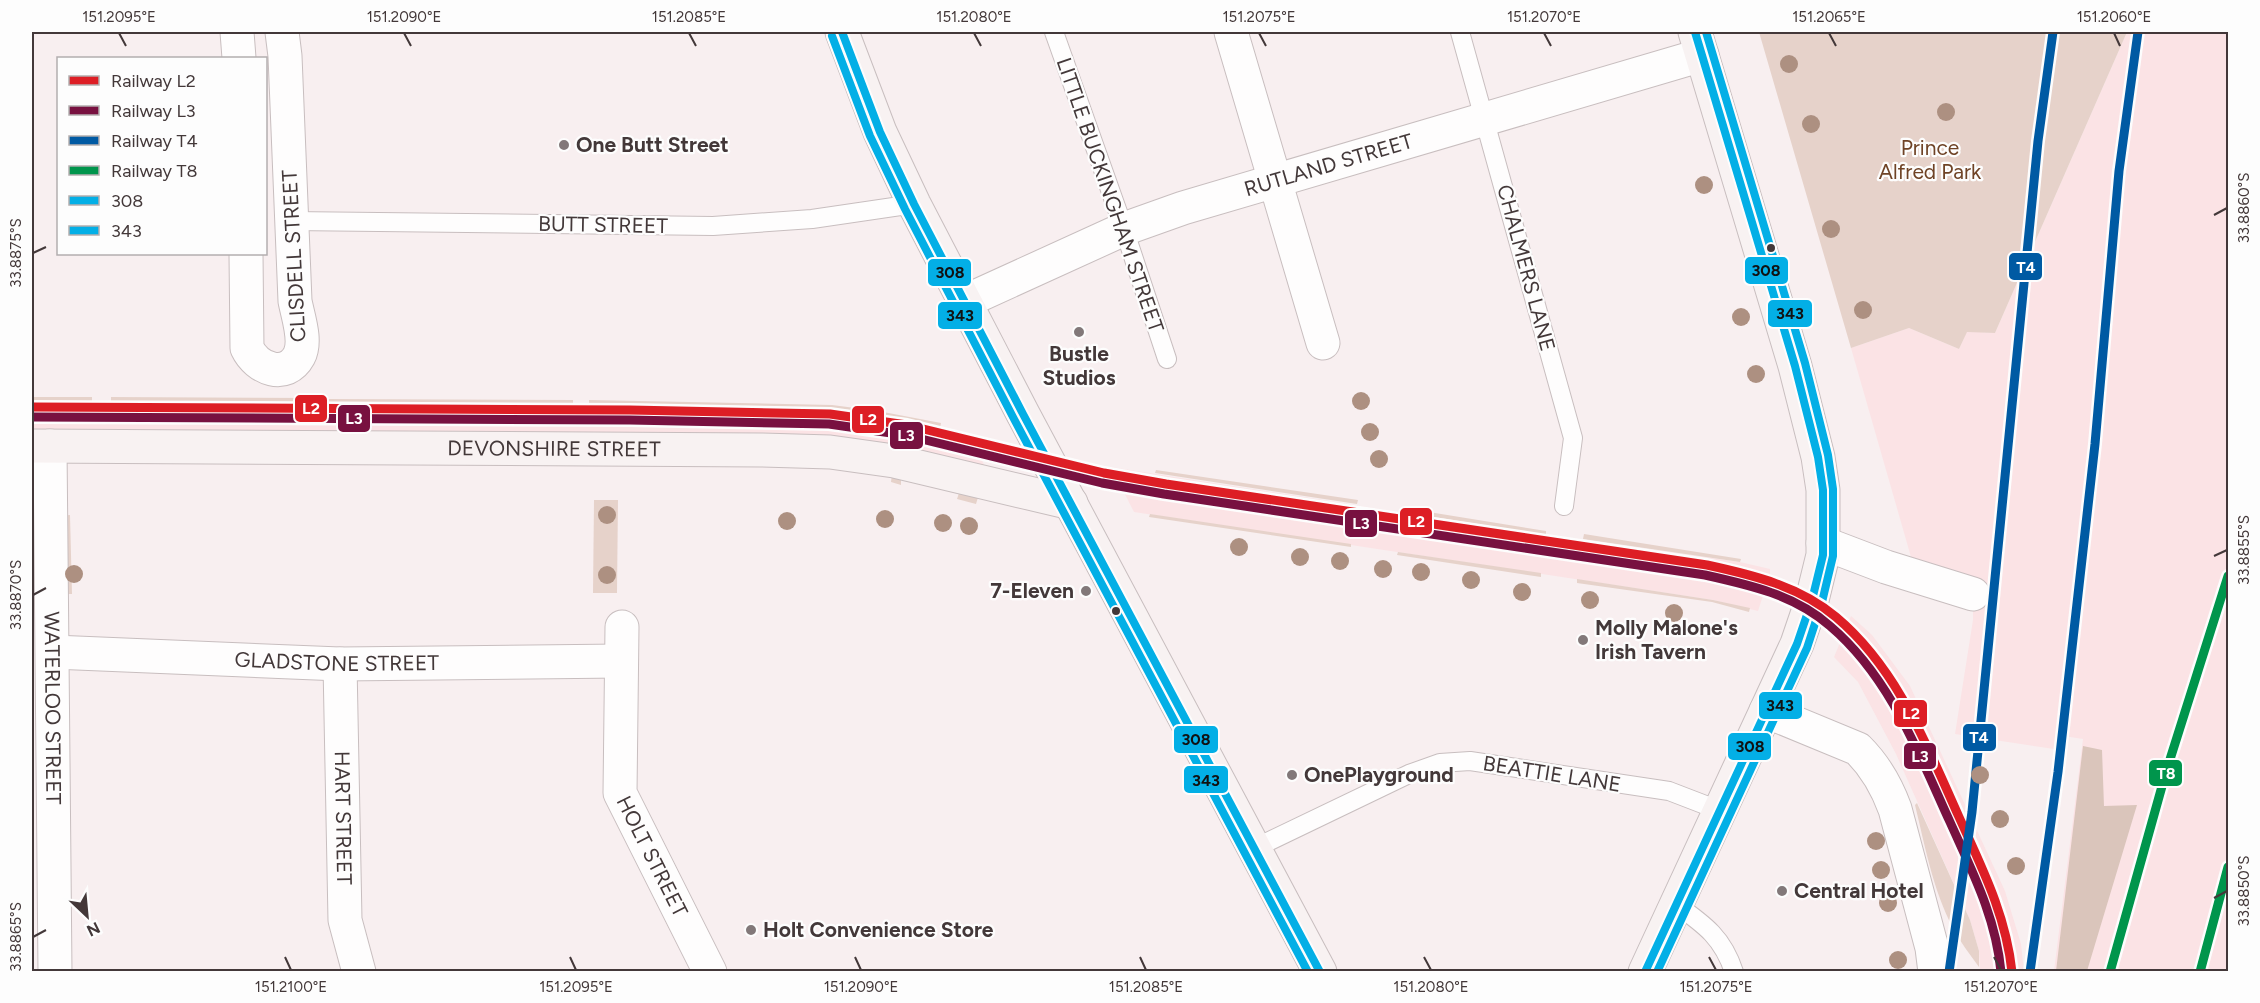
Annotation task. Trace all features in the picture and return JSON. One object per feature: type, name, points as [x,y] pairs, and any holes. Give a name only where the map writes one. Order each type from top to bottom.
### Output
[{"type":"main road","points":[[842,32],[880,132],[914,204],[1320,972]]},
{"type":"main road","points":[[1645,972],[1721,811],[1806,619],[1819,576],[1823,543],[1823,490],[1808,411],[1698,43]]},
{"type":"main road","name":"DEVONSHIRE STREET","points":[[41,446],[830,452],[894,461],[1071,503]]},
{"type":"street","points":[[237,32],[239,57]]},
{"type":"street","name":"CLISDELL STREET","points":[[246,255],[247,348],[252,359],[259,365],[278,370],[287,368],[299,357],[303,340],[295,301],[285,56],[282,32]]},
{"type":"street","points":[[1231,32],[1323,344]]},
{"type":"street","name":"RUTLAND STREET","points":[[966,301],[1124,229],[1183,208],[1485,119],[1698,43]]},
{"type":"street","name":"WATERLOO STREET","points":[[41,446],[52,612],[42,881],[55,972]]},
{"type":"street","points":[[1823,543],[1886,567],[1972,594]]},
{"type":"street","name":"HOLT STREET","points":[[622,627],[620,793],[710,972]]},
{"type":"street","name":"GLADSTONE STREET","points":[[52,652],[340,664],[621,660]]},
{"type":"street","name":"HART STREET","points":[[340,664],[345,920],[358,972]]},
{"type":"street","points":[[1766,711],[1844,742],[1858,749],[1870,760],[1890,795],[1895,809],[1932,948],[1935,972]]},
{"type":"lane","name":"LITTLE BUCKINGHAM STREET","points":[[1054,32],[1124,229],[1167,359]]},
{"type":"lane","name":"CHALMERS LANE","points":[[1460,32],[1573,438],[1564,506]]},
{"type":"lane","name":"BUTT STREET","points":[[291,221],[713,226],[812,219],[914,204]]},
{"type":"lane","name":"BEATTIE LANE","points":[[1255,848],[1409,774],[1440,763],[1470,761],[1669,791],[1721,811]]},
{"type":"lane","points":[[1677,905],[1700,921],[1723,945],[1734,972]]},
{"type":"shaded area","points":[[2127,32],[2228,32],[2228,971],[2054,971],[2083,739],[2057,735],[2054,749],[1955,734],[1973,620],[1973,577],[1913,564],[1851,348],[1909,328],[1959,349],[1967,331],[1995,333]]},
{"type":"shaded area","points":[[32,401],[573,404],[851,410],[968,434],[990,476],[928,462],[32,437]]},
{"type":"shaded area","points":[[1111,467],[1546,535],[1740,562],[1770,569],[1770,574],[1758,611],[1713,600],[1134,512]]},
{"type":"shaded area","points":[[1851,616],[1872,635],[1910,686],[2005,891],[2021,944],[2024,971],[1980,971],[1979,951],[1970,920],[1896,754],[1858,682],[1834,657]]},
{"type":"shaded area","points":[[2083,746],[2102,750],[2104,806],[2137,805],[2087,971],[2056,971]]},
{"type":"green space","name":"Prince Alfred Park","points":[[1759,32],[2127,32],[1995,333],[1967,332],[1959,349],[1909,328],[1851,348]]},
{"type":"green space","points":[[32,397],[92,397],[92,401],[32,401]]},
{"type":"green space","points":[[111,397],[313,398],[313,403],[111,402]]},
{"type":"green space","points":[[326,399],[573,400],[573,404],[326,403]]},
{"type":"green space","points":[[589,400],[832,405],[941,423],[940,428],[851,410],[589,404]]},
{"type":"green space","points":[[1156,470],[1358,500],[1357,504],[1155,473]]},
{"type":"green space","points":[[892,474],[979,494],[976,504],[957,499],[959,493],[901,479],[901,485],[891,482]]},
{"type":"green space","points":[[594,500],[618,500],[617,593],[593,593]]},
{"type":"green space","points":[[1404,508],[1546,531],[1546,535],[1403,512]]},
{"type":"green space","points":[[1150,514],[1351,544],[1351,547],[1149,517]]},
{"type":"green space","points":[[70,515],[72,594],[56,594],[54,516]]},
{"type":"green space","points":[[1584,534],[1741,559],[1740,562],[1583,539]]},
{"type":"green space","points":[[1398,552],[1541,573],[1541,577],[1397,555]]},
{"type":"green space","points":[[1577,579],[1750,608],[1749,612],[1712,602],[1577,583]]},
{"type":"green space","points":[[1917,803],[1970,920],[1979,951],[1979,967],[1956,933],[1940,899],[1922,836],[1915,805]]},
{"type":"rail line","name":"T4","points":[[1949,972],[1972,812],[2038,141],[2053,32]]},
{"type":"rail line","name":"T4","points":[[2030,972],[2058,772],[2095,444],[2119,171],[2138,32]]},
{"type":"rail line","name":"L2","points":[[32,407],[630,410],[830,414],[907,425],[1104,473],[1166,484],[1707,565],[1741,573],[1775,583],[1822,606],[1858,638],[1894,684],[1935,763],[1984,873],[1999,911],[2012,972]]},
{"type":"rail line","name":"L3","points":[[32,417],[630,420],[829,424],[905,435],[1102,483],[1164,494],[1705,575],[1755,587],[1802,606],[1830,626],[1870,668],[1886,692],[1914,743],[1974,876],[1994,932],[2001,972]]},
{"type":"rail line","name":"T8","points":[[2110,972],[2166,772],[2228,576]]},
{"type":"rail line","name":"T8","points":[[2200,972],[2228,867]]},
{"type":"transit line","name":"308","points":[[842,32],[880,132],[914,204],[1320,972]]},
{"type":"transit line","name":"308","points":[[1645,972],[1797,644],[1812,600],[1823,555],[1823,490],[1818,457],[1795,366],[1695,32]]},
{"type":"transit line","name":"343","points":[[1657,972],[1807,648],[1822,602],[1833,556],[1833,489],[1828,455],[1805,363],[1706,32]]},
{"type":"transit line","name":"343","points":[[832,36],[870,136],[905,209],[1308,972]]},
{"type":"place","name":"One Butt Street","points":[[564,145]]},
{"type":"place","name":"Bustle Studios","points":[[1079,332]]},
{"type":"place","name":"7-Eleven","points":[[1086,591]]},
{"type":"place","name":"Molly Malone's Irish Tavern","points":[[1583,640]]},
{"type":"place","name":"OnePlayground","points":[[1292,775]]},
{"type":"place","name":"Central Hotel","points":[[1782,891]]},
{"type":"place","name":"Holt Convenience Store","points":[[751,930]]}]
